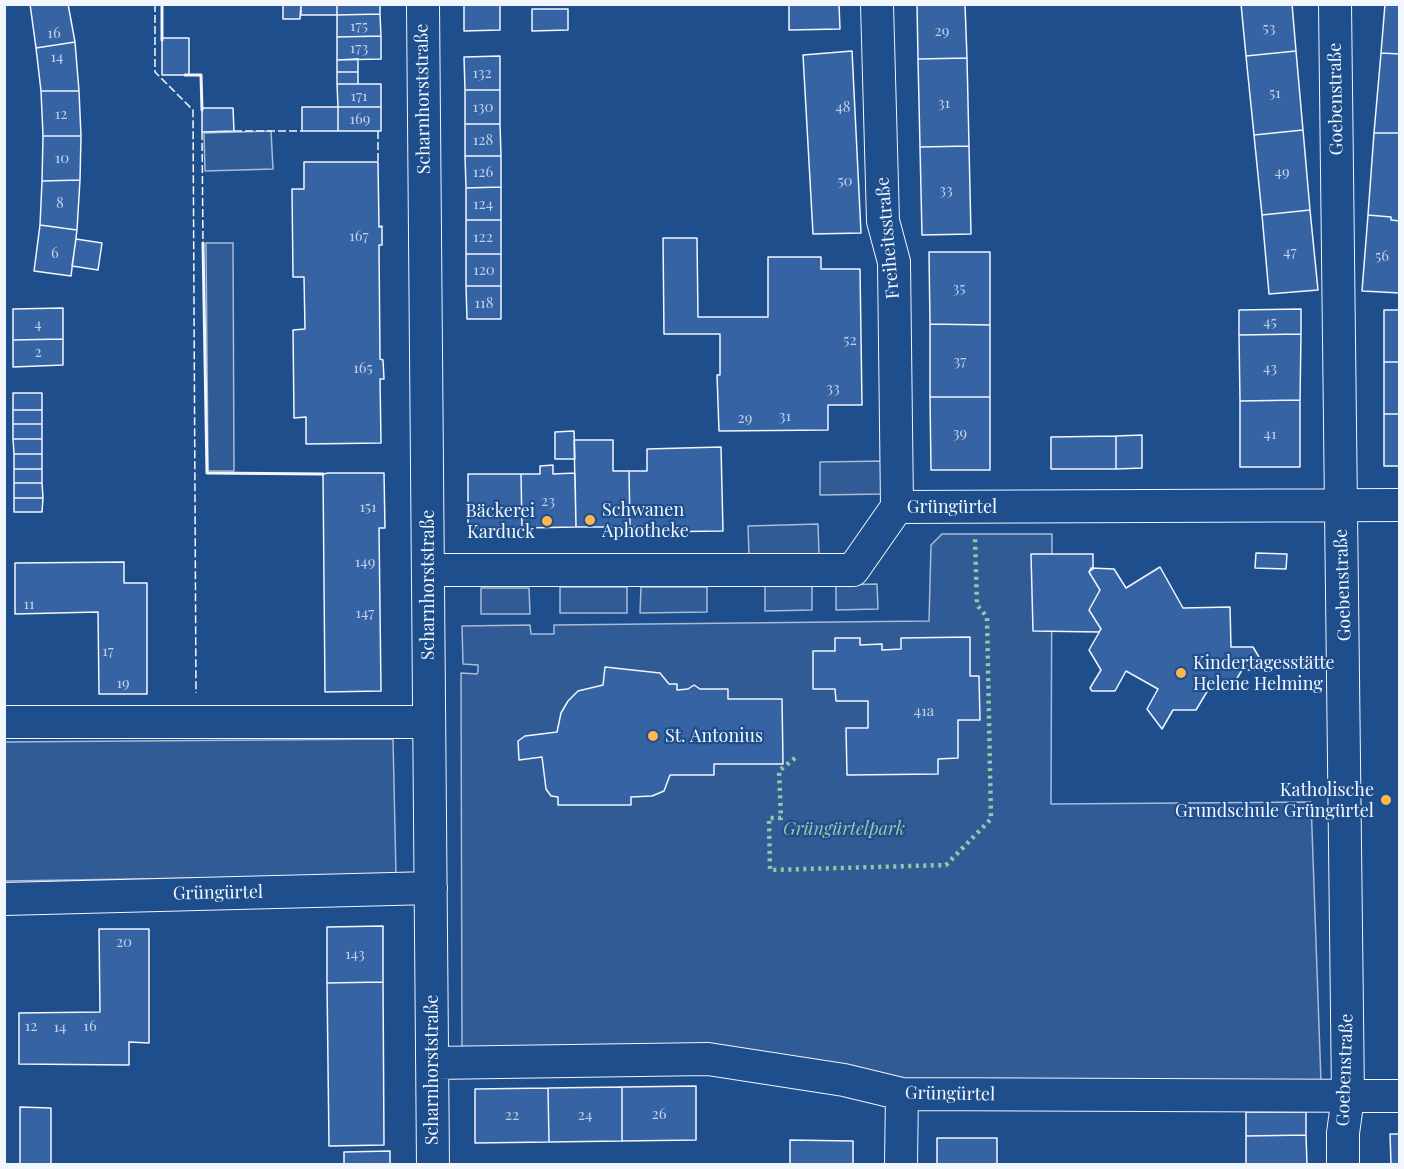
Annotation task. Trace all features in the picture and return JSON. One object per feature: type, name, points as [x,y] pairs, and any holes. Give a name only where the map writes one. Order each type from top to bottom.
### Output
[{"type":"street","name":"Scharnhorststraße","points":[[423,4],[433,1164]]},
{"type":"street","name":"Freiheitsstraße","points":[[877,4],[883,221],[894,262],[897,507]]},
{"type":"street","name":"Goebenstraße","points":[[1335,4],[1345,674],[1348,1097],[1343,1132],[1343,1164]]},
{"type":"street","name":"Grüngürtel","points":[[429,570],[853,570],[897,507],[1400,505]]},
{"type":"street","points":[[4,722],[429,722]]},
{"type":"street","name":"Grüngürtel","points":[[4,899],[431,888]]},
{"type":"street","name":"Grüngürtel","points":[[432,1063],[708,1059],[844,1080],[902,1094],[1400,1096]]},
{"type":"street","points":[[901,1164],[902,1094]]},
{"type":"shaded area","points":[[271,131],[273,169],[205,171],[204,133]]},
{"type":"shaded area","points":[[206,243],[233,243],[234,471],[208,471]]},
{"type":"shaded area","points":[[884,461],[884,494],[820,495],[820,462]]},
{"type":"shaded area","points":[[818,524],[819,554],[749,556],[748,526]]},
{"type":"shaded area","name":"Grüngürtelpark","points":[[942,534],[1052,534],[1051,804],[1311,802],[1321,1082],[913,1082],[462,1048],[461,673],[477,674],[478,665],[463,664],[462,626],[530,625],[531,634],[554,634],[554,625],[929,621],[931,545]]},
{"type":"shaded area","points":[[812,584],[812,610],[765,611],[765,585]]},
{"type":"shaded area","points":[[877,584],[878,609],[836,610],[836,585]]},
{"type":"shaded area","points":[[560,587],[627,587],[627,613],[560,613]]},
{"type":"shaded area","points":[[641,587],[707,587],[707,612],[640,613]]},
{"type":"shaded area","points":[[481,588],[529,588],[530,614],[481,614]]},
{"type":"shaded area","points":[[393,739],[396,875],[5,881],[4,742]]},
{"type":"building","points":[[30,4],[68,4],[75,42],[36,48]]},
{"type":"building","points":[[283,4],[301,4],[300,19],[283,19]]},
{"type":"building","points":[[301,4],[337,4],[337,15],[301,15]]},
{"type":"building","points":[[337,4],[380,4],[380,14],[337,15]]},
{"type":"building","points":[[464,4],[500,4],[500,30],[464,31]]},
{"type":"building","points":[[789,4],[839,4],[840,29],[789,30]]},
{"type":"building","points":[[917,4],[965,4],[967,58],[918,59]]},
{"type":"building","points":[[1241,4],[1292,4],[1296,51],[1246,56]]},
{"type":"building","points":[[1385,4],[1400,4],[1400,54],[1381,53]]},
{"type":"building","points":[[532,9],[568,9],[568,30],[532,31]]},
{"type":"building","points":[[380,14],[381,36],[337,37],[337,15]]},
{"type":"building","points":[[381,36],[381,59],[337,60],[337,37]]},
{"type":"building","points":[[162,38],[189,38],[189,75],[162,75]]},
{"type":"building","points":[[75,42],[79,91],[41,91],[36,48]]},
{"type":"building","points":[[852,51],[861,233],[813,234],[803,55]]},
{"type":"building","points":[[1296,51],[1303,130],[1254,135],[1246,56]]},
{"type":"building","points":[[1381,53],[1400,54],[1400,133],[1374,133]]},
{"type":"building","points":[[500,56],[500,90],[465,90],[464,57]]},
{"type":"building","points":[[967,58],[969,146],[920,147],[918,59]]},
{"type":"building","points":[[358,59],[358,72],[337,72],[337,60]]},
{"type":"building","points":[[337,72],[358,72],[358,84],[337,84]]},
{"type":"building","points":[[337,84],[381,84],[381,107],[338,107]]},
{"type":"building","points":[[465,90],[500,90],[500,124],[465,124]]},
{"type":"building","points":[[41,91],[79,91],[81,136],[43,136]]},
{"type":"building","points":[[302,107],[338,107],[338,131],[302,131]]},
{"type":"building","points":[[338,107],[381,107],[381,131],[338,131]]},
{"type":"building","points":[[202,108],[233,108],[234,131],[202,132]]},
{"type":"building","points":[[465,124],[500,124],[501,156],[465,156]]},
{"type":"building","points":[[1303,130],[1310,210],[1262,215],[1254,135]]},
{"type":"building","points":[[1374,133],[1400,133],[1400,221],[1391,220],[1391,217],[1368,215]]},
{"type":"building","points":[[43,136],[81,136],[80,180],[42,181]]},
{"type":"building","points":[[969,146],[971,234],[922,235],[920,147]]},
{"type":"building","points":[[465,156],[501,156],[501,187],[466,188]]},
{"type":"building","points":[[304,162],[378,162],[379,227],[382,226],[382,245],[379,245],[380,359],[383,360],[384,379],[380,379],[381,443],[306,444],[306,417],[294,418],[293,330],[305,329],[304,277],[293,277],[292,189],[304,189]]},
{"type":"building","points":[[80,180],[77,230],[40,225],[42,181]]},
{"type":"building","points":[[501,187],[501,220],[466,220],[466,188]]},
{"type":"building","points":[[1310,210],[1318,290],[1269,294],[1262,215]]},
{"type":"building","points":[[1368,215],[1391,217],[1391,220],[1400,221],[1400,293],[1362,291]]},
{"type":"building","points":[[466,220],[501,220],[501,254],[466,254]]},
{"type":"building","points":[[40,225],[77,230],[71,276],[34,271]]},
{"type":"building","points":[[663,238],[697,238],[698,317],[768,317],[768,257],[821,257],[821,269],[860,269],[862,405],[828,405],[828,430],[719,431],[717,375],[720,375],[720,334],[664,334]]},
{"type":"building","points":[[76,239],[102,243],[98,270],[72,266]]},
{"type":"building","points":[[929,252],[990,252],[990,325],[930,324]]},
{"type":"building","points":[[466,254],[501,254],[501,286],[466,286]]},
{"type":"building","points":[[466,286],[501,286],[501,319],[467,319]]},
{"type":"building","points":[[63,308],[63,339],[13,340],[13,309]]},
{"type":"building","points":[[1301,309],[1301,334],[1239,335],[1239,310]]},
{"type":"building","points":[[1384,310],[1400,310],[1400,362],[1384,362]]},
{"type":"building","points":[[930,324],[990,325],[990,397],[930,397]]},
{"type":"building","points":[[1301,334],[1300,400],[1240,401],[1239,335]]},
{"type":"building","points":[[63,339],[63,365],[13,367],[13,340]]},
{"type":"building","points":[[1384,362],[1400,362],[1400,414],[1384,414]]},
{"type":"building","points":[[13,393],[42,393],[42,410],[13,410]]},
{"type":"building","points":[[930,397],[990,397],[990,470],[931,470]]},
{"type":"building","points":[[1300,400],[1300,467],[1240,467],[1240,401]]},
{"type":"building","points":[[13,410],[42,410],[42,424],[13,424]]},
{"type":"building","points":[[1384,414],[1400,414],[1400,466],[1384,466]]},
{"type":"building","points":[[13,424],[42,424],[42,439],[13,439]]},
{"type":"building","points":[[574,431],[575,459],[555,459],[555,432]]},
{"type":"building","points":[[1142,435],[1142,468],[1116,469],[1116,436]]},
{"type":"building","points":[[1116,436],[1116,469],[1051,469],[1051,437]]},
{"type":"building","points":[[13,439],[42,439],[42,454],[14,454]]},
{"type":"building","points":[[574,440],[613,440],[613,471],[629,471],[630,527],[576,527]]},
{"type":"building","points":[[721,447],[723,531],[649,532],[649,527],[630,527],[629,471],[647,471],[647,449]]},
{"type":"building","points":[[14,454],[42,454],[42,469],[14,469]]},
{"type":"building","points":[[553,465],[553,474],[575,473],[576,527],[522,528],[521,474],[540,474],[540,466]]},
{"type":"building","points":[[14,469],[42,469],[42,483],[14,483]]},
{"type":"building","points":[[384,473],[385,528],[379,528],[381,691],[325,692],[323,474]]},
{"type":"building","points":[[468,474],[521,474],[522,528],[468,528]]},
{"type":"building","points":[[14,483],[42,483],[43,498],[14,498]]},
{"type":"building","points":[[14,498],[43,498],[42,512],[14,512]]},
{"type":"building","points":[[1256,553],[1287,554],[1286,569],[1255,568]]},
{"type":"building","points":[[1031,554],[1093,554],[1093,569],[1089,572],[1100,590],[1089,610],[1101,629],[1099,632],[1033,631]]},
{"type":"building","points":[[124,562],[124,583],[147,583],[147,694],[99,694],[98,612],[15,614],[15,563]]},
{"type":"building","points":[[1160,567],[1183,608],[1230,607],[1231,647],[1253,647],[1265,667],[1264,670],[1242,670],[1230,690],[1208,690],[1196,710],[1173,710],[1162,729],[1147,709],[1158,689],[1126,671],[1115,691],[1092,691],[1090,688],[1101,670],[1089,650],[1101,629],[1089,610],[1100,590],[1089,572],[1091,568],[1114,569],[1126,588]]},
{"type":"building","points":[[970,637],[970,676],[979,676],[980,720],[958,720],[958,758],[938,759],[938,774],[847,775],[846,728],[868,728],[868,701],[836,701],[835,689],[813,689],[813,651],[835,651],[835,638],[860,638],[860,645],[882,644],[882,650],[901,649],[901,638]]},
{"type":"building","name":"St. Antonius","points":[[605,667],[660,673],[669,684],[677,684],[677,690],[688,689],[694,685],[700,689],[728,689],[728,699],[782,699],[783,764],[714,764],[714,775],[670,775],[664,791],[652,796],[631,797],[631,805],[558,805],[558,797],[551,796],[546,789],[542,757],[519,760],[518,741],[525,736],[557,732],[561,713],[568,701],[578,691],[603,685]]},
{"type":"building","points":[[383,926],[383,982],[327,983],[327,927]]},
{"type":"building","points":[[99,929],[149,929],[149,1043],[129,1042],[129,1065],[19,1064],[19,1013],[100,1012]]},
{"type":"building","points":[[383,982],[384,1145],[329,1146],[327,983]]},
{"type":"building","points":[[696,1086],[696,1140],[622,1141],[622,1087]]},
{"type":"building","points":[[622,1087],[622,1141],[549,1142],[548,1088]]},
{"type":"building","points":[[548,1088],[549,1142],[475,1143],[475,1089]]},
{"type":"building","points":[[20,1107],[51,1108],[51,1164],[20,1164]]},
{"type":"building","points":[[1246,1112],[1306,1112],[1306,1135],[1246,1136]]},
{"type":"building","points":[[1390,1134],[1400,1134],[1400,1164],[1391,1164]]},
{"type":"building","points":[[1306,1135],[1307,1164],[1246,1164],[1246,1136]]},
{"type":"building","points":[[937,1138],[997,1138],[997,1164],[937,1164]]},
{"type":"building","points":[[790,1140],[853,1141],[853,1164],[790,1164]]},
{"type":"building","points":[[390,1151],[390,1164],[344,1164],[344,1152]]},
{"type":"hedge","points":[[795,758],[779,771],[781,818],[769,818],[770,870],[946,865],[991,819],[987,617],[977,605],[975,539]]},
{"type":"fence","points":[[155,4],[155,72],[193,110],[196,693]]},
{"type":"fence","points":[[234,131],[302,131]]},
{"type":"fence","points":[[378,131],[378,162]]},
{"type":"fence","points":[[202,132],[203,243]]},
{"type":"wall","points":[[162,4],[162,40]]},
{"type":"wall","points":[[185,75],[201,75],[202,110]]},
{"type":"wall","points":[[203,243],[207,473],[323,474]]},
{"type":"place","name":"Schwanen Aphotheke","points":[[590,520]]},
{"type":"place","name":"Bäckerei Karduck","points":[[547,521]]},
{"type":"place","name":"Kindertagesstätte Helene Helming","points":[[1181,673]]},
{"type":"place","name":"St. Antonius","points":[[653,736]]},
{"type":"place","name":"Katholische Grundschule Grüngürtel","points":[[1386,800]]}]
